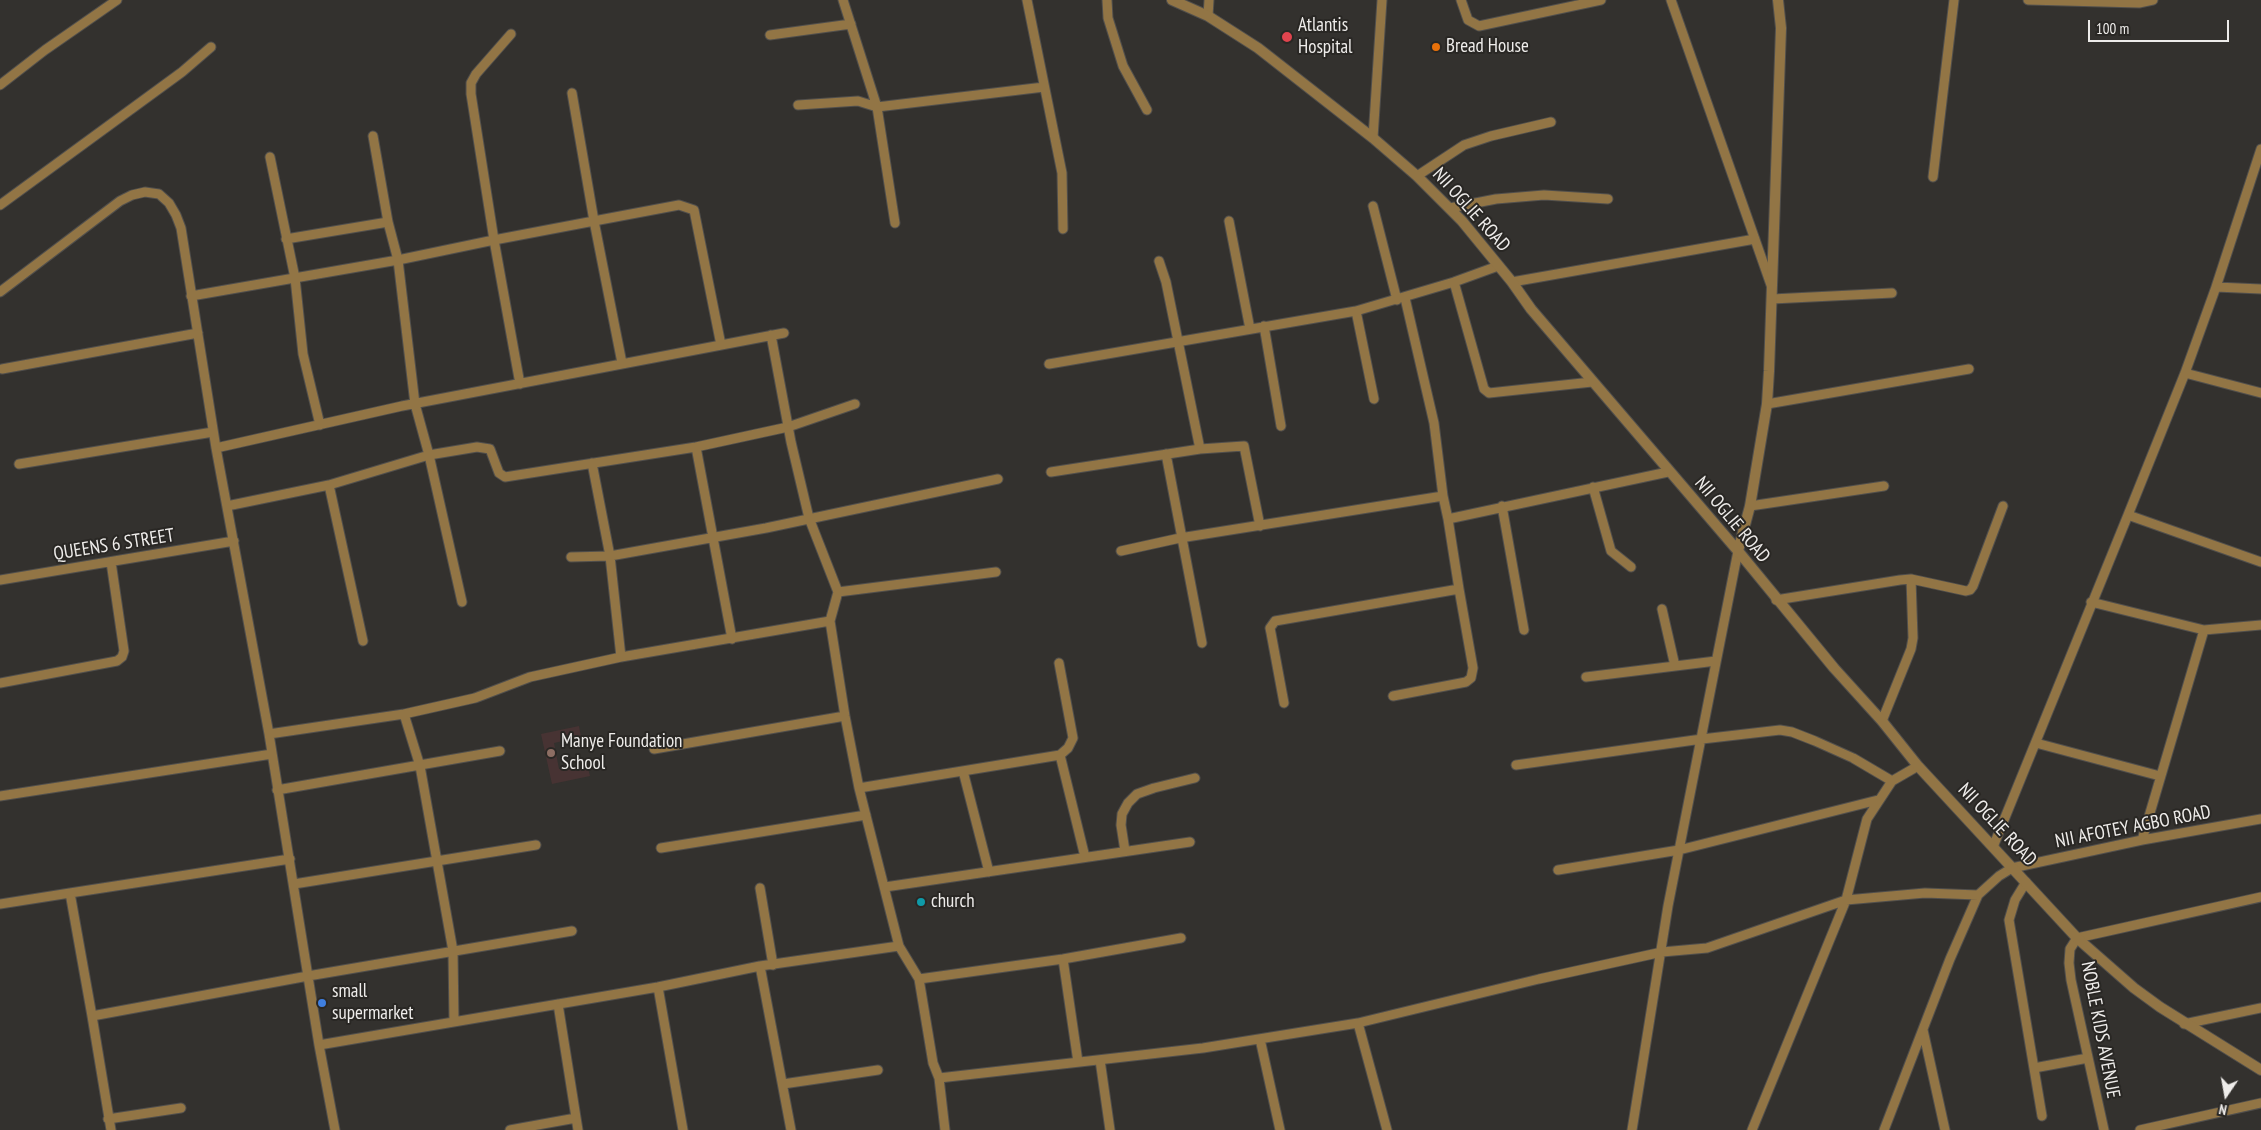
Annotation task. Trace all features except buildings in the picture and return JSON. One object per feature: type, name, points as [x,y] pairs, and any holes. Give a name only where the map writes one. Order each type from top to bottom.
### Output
[{"type":"street","points":[[0,86],[44,50],[117,0]]},
{"type":"street","points":[[843,0],[859,57],[877,107],[895,223]]},
{"type":"street","points":[[1028,0],[1062,173],[1063,230]]},
{"type":"street","points":[[1107,0],[1108,18],[1124,66],[1147,110]]},
{"type":"street","name":"NII OGLIE ROAD","points":[[1172,0],[1208,16],[1258,48],[1373,138],[1450,208],[1512,282],[1531,310],[1668,472],[1738,551],[1776,600],[1882,721],[1918,766],[2077,938],[2134,988],[2184,1024],[2261,1070]]},
{"type":"street","points":[[1208,16],[1209,0]]},
{"type":"street","points":[[1373,138],[1382,0]]},
{"type":"street","points":[[1460,0],[1468,20],[1479,26],[1601,0]]},
{"type":"street","points":[[1671,0],[1755,239],[1772,294]]},
{"type":"street","points":[[1632,1130],[1668,906],[1738,551],[1750,506],[1767,404],[1781,28],[1778,0]]},
{"type":"street","points":[[1934,178],[1954,0]]},
{"type":"street","points":[[2028,0],[2139,3],[2153,0]]},
{"type":"street","points":[[770,35],[851,24]]},
{"type":"street","points":[[511,34],[476,74],[471,83],[471,94],[494,240],[520,384]]},
{"type":"street","points":[[0,206],[182,72],[211,47]]},
{"type":"street","points":[[798,105],[858,101],[877,107],[1044,88]]},
{"type":"street","points":[[572,93],[594,221],[622,363]]},
{"type":"street","points":[[1417,176],[1464,145],[1491,136],[1552,122]]},
{"type":"street","points":[[373,136],[388,222],[398,260],[415,404],[429,455],[462,602]]},
{"type":"street","points":[[1992,847],[2036,743],[2185,373],[2216,287],[2261,149]]},
{"type":"street","points":[[270,157],[294,278],[304,354],[320,425]]},
{"type":"street","points":[[0,292],[120,201],[145,192],[159,194],[169,203],[176,215],[181,228],[213,432],[269,734],[319,1045],[335,1130]]},
{"type":"street","points":[[1450,208],[1496,199],[1544,195],[1608,199]]},
{"type":"street","points":[[191,296],[398,260],[494,240],[679,206],[694,210],[721,345]]},
{"type":"street","points":[[1373,206],[1401,299],[1434,422],[1443,496],[1473,668],[1471,678],[1466,682],[1393,696]]},
{"type":"street","points":[[1229,221],[1250,329]]},
{"type":"street","points":[[286,239],[388,222]]},
{"type":"street","points":[[1512,282],[1755,239]]},
{"type":"street","points":[[1159,261],[1166,282],[1179,341],[1200,449]]},
{"type":"street","points":[[1049,364],[1356,311],[1401,299],[1498,266]]},
{"type":"street","points":[[1454,282],[1484,389],[1489,393],[1592,382]]},
{"type":"street","points":[[2216,287],[2261,290]]},
{"type":"street","points":[[1772,294],[1892,293]]},
{"type":"street","points":[[1356,311],[1374,399]]},
{"type":"street","points":[[1264,326],[1281,426]]},
{"type":"street","points":[[2,369],[198,333]]},
{"type":"street","points":[[216,448],[415,404],[784,333]]},
{"type":"street","points":[[771,335],[788,426],[810,518],[838,592],[830,621],[859,788],[899,946],[919,979],[933,1063],[939,1078],[945,1130]]},
{"type":"street","points":[[1767,404],[1969,370]]},
{"type":"street","points":[[2185,373],[2261,393]]},
{"type":"street","points":[[227,506],[329,485],[429,455],[484,446],[490,449],[499,473],[505,477],[696,447],[788,426],[855,404]]},
{"type":"street","points":[[19,464],[213,432]]},
{"type":"street","points":[[1051,472],[1200,449],[1244,446],[1260,526]]},
{"type":"street","points":[[696,447],[732,639]]},
{"type":"street","points":[[1166,454],[1180,538],[1202,643]]},
{"type":"street","points":[[592,463],[610,556],[621,657]]},
{"type":"street","points":[[1448,519],[1668,472]]},
{"type":"street","points":[[571,557],[610,556],[810,518],[998,479]]},
{"type":"street","points":[[329,485],[363,641]]},
{"type":"street","points":[[1750,506],[1884,486]]},
{"type":"street","points":[[1593,487],[1611,551],[1631,567]]},
{"type":"street","points":[[1121,551],[1180,538],[1443,496]]},
{"type":"street","points":[[1502,506],[1524,630]]},
{"type":"street","points":[[1776,600],[1911,580],[1966,591],[1970,590],[2003,506]]},
{"type":"street","points":[[2128,514],[2261,562]]},
{"type":"street","name":"QUEENS 6 STREET","points":[[0,580],[234,541]]},
{"type":"street","points":[[0,683],[118,661],[122,657],[124,651],[110,562]]},
{"type":"street","points":[[838,592],[996,572]]},
{"type":"street","points":[[1882,721],[1911,649],[1913,638],[1911,580]]},
{"type":"street","points":[[1284,703],[1270,628],[1275,621],[1459,589]]},
{"type":"street","points":[[2092,602],[2204,630],[2261,625]]},
{"type":"street","points":[[1662,609],[1675,666]]},
{"type":"street","points":[[269,734],[404,714],[475,698],[530,677],[621,657],[830,621]]},
{"type":"street","points":[[2142,840],[2204,630]]},
{"type":"street","points":[[1586,677],[1716,661]]},
{"type":"street","points":[[859,788],[1060,755],[1068,748],[1073,738],[1059,663]]},
{"type":"street","points":[[404,714],[420,766],[453,951],[454,1022]]},
{"type":"street","points":[[654,749],[845,716]]},
{"type":"street","points":[[1516,765],[1766,731],[1792,732],[1853,758],[1892,781]]},
{"type":"street","points":[[2036,743],[2160,776]]},
{"type":"street","points":[[277,790],[500,751]]},
{"type":"street","points":[[0,796],[272,754]]},
{"type":"street","points":[[1060,755],[1085,857]]},
{"type":"street","points":[[1752,1130],[1846,900],[1867,819],[1892,781],[1918,766]]},
{"type":"street","points":[[963,771],[989,872]]},
{"type":"street","points":[[1125,851],[1121,825],[1122,814],[1128,802],[1137,794],[1195,778]]},
{"type":"street","points":[[1558,870],[1680,850],[1878,800]]},
{"type":"street","points":[[660,848],[866,814]]},
{"type":"street","name":"NII AFOTEY AGBO ROAD","points":[[2012,868],[2142,840],[2261,819]]},
{"type":"street","points":[[884,888],[1190,842]]},
{"type":"street","points":[[294,884],[536,845]]},
{"type":"street","points":[[0,904],[290,859]]},
{"type":"street","points":[[1884,1130],[1950,959],[1978,896],[1999,876],[2012,868]]},
{"type":"street","points":[[2026,882],[2015,900],[2009,920],[2042,1116]]},
{"type":"street","points":[[760,888],[773,965]]},
{"type":"street","points":[[939,1078],[1100,1060],[1260,1039],[1358,1023],[1539,979],[1662,952],[1707,948],[1846,900],[1925,892],[1978,896]]},
{"type":"street","points":[[70,893],[111,1130]]},
{"type":"street","points":[[2077,938],[2261,897]]},
{"type":"street","points":[[92,1016],[308,976],[572,931]]},
{"type":"street","points":[[919,979],[1063,960],[1181,938]]},
{"type":"street","name":"NOBLE KIDS AVENUE","points":[[2077,938],[2070,949],[2069,963],[2104,1130]]},
{"type":"street","points":[[319,1045],[658,987],[760,966],[899,946]]},
{"type":"street","points":[[1063,960],[1078,1062]]},
{"type":"street","points":[[760,966],[791,1130]]},
{"type":"street","points":[[658,987],[683,1130]]},
{"type":"street","points":[[558,1004],[578,1130]]},
{"type":"street","points":[[2184,1024],[2261,1008]]},
{"type":"street","points":[[1358,1023],[1387,1130]]},
{"type":"street","points":[[1923,1030],[1944,1130]]},
{"type":"street","points":[[1260,1039],[1280,1130]]},
{"type":"street","points":[[2034,1068],[2088,1058]]},
{"type":"street","points":[[1100,1060],[1110,1130]]},
{"type":"street","points":[[783,1084],[878,1070]]},
{"type":"street","points":[[2140,1130],[2261,1103]]},
{"type":"street","points":[[108,1119],[181,1108]]},
{"type":"street","points":[[510,1130],[576,1118]]},
{"type":"shaded area","name":"Manye Foundation School","points":[[579,726],[581,737],[554,743],[559,769],[587,764],[590,776],[552,784],[541,734]]},
{"type":"place","name":"Atlantis Hospital","points":[[1287,37]]},
{"type":"place","name":"Bread House","points":[[1436,47]]},
{"type":"place","name":"Manye Foundation School","points":[[551,753]]},
{"type":"place","name":"church","points":[[921,902]]},
{"type":"place","name":"small supermarket","points":[[322,1003]]}]
